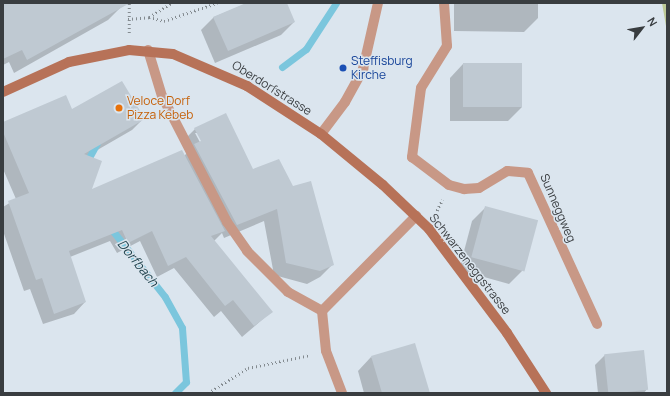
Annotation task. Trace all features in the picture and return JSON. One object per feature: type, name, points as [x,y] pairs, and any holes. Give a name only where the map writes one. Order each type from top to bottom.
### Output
[{"type":"main road","name":"Oberdorfstrasse","points":[[3,92],[69,62],[129,50],[148,50],[173,54],[222,72],[321,134]]},
{"type":"main road","name":"Schwarzeneggstrasse","points":[[321,134],[428,228],[507,333],[546,393]]},
{"type":"street","points":[[321,134],[345,102],[363,69],[378,3]]},
{"type":"street","name":"Sunneggweg","points":[[444,3],[447,46],[443,58],[421,88],[410,150],[418,164],[449,185],[464,190],[479,188],[507,171],[528,173],[597,324]]},
{"type":"street","points":[[148,50],[162,96],[227,222],[247,251],[288,292],[322,311]]},
{"type":"street","points":[[322,311],[416,216]]},
{"type":"street","points":[[322,311],[326,351],[342,393]]},
{"type":"path","points":[[129,3],[129,50]]},
{"type":"path","points":[[148,17],[171,3]]},
{"type":"path","points":[[128,19],[148,17],[164,21],[217,3]]},
{"type":"path","points":[[428,228],[449,185]]},
{"type":"path","points":[[208,393],[248,368],[326,351]]},
{"type":"green space","points":[[662,3],[667,3],[667,28],[666,26]]},
{"type":"building","points":[[3,3],[130,3],[27,60],[22,50],[3,59]]},
{"type":"building","points":[[246,3],[287,3],[295,22],[228,51],[213,17]]},
{"type":"building","points":[[463,63],[522,63],[522,107],[463,107]]},
{"type":"building","points":[[122,81],[145,119],[84,154],[102,161],[92,189],[182,150],[225,231],[211,236],[273,312],[254,326],[233,300],[225,306],[186,257],[168,266],[152,231],[128,243],[122,230],[69,251],[86,302],[54,314],[42,278],[36,280],[8,201],[29,193],[3,132],[3,122],[66,95],[72,109]]},
{"type":"building","points":[[226,113],[253,169],[279,159],[293,186],[311,181],[334,265],[320,271],[286,263],[277,209],[237,225],[194,144],[201,141],[194,128]]},
{"type":"building","points":[[485,206],[538,220],[524,271],[471,257]]},
{"type":"building","points":[[415,343],[430,393],[382,393],[371,356]]},
{"type":"building","points":[[644,350],[648,390],[608,393],[604,354]]},
{"type":"waterway","name":"Dorfbach","points":[[282,67],[306,49],[336,3]]},
{"type":"waterway","name":"Dorfbach","points":[[86,163],[97,143]]},
{"type":"waterway","name":"Dorfbach","points":[[109,226],[165,297],[182,328],[186,382],[175,393]]},
{"type":"place","name":"Steffisburg Kirche","points":[[343,68]]},
{"type":"place","name":"Veloce Dorf Pizza Kebeb","points":[[119,108]]}]
